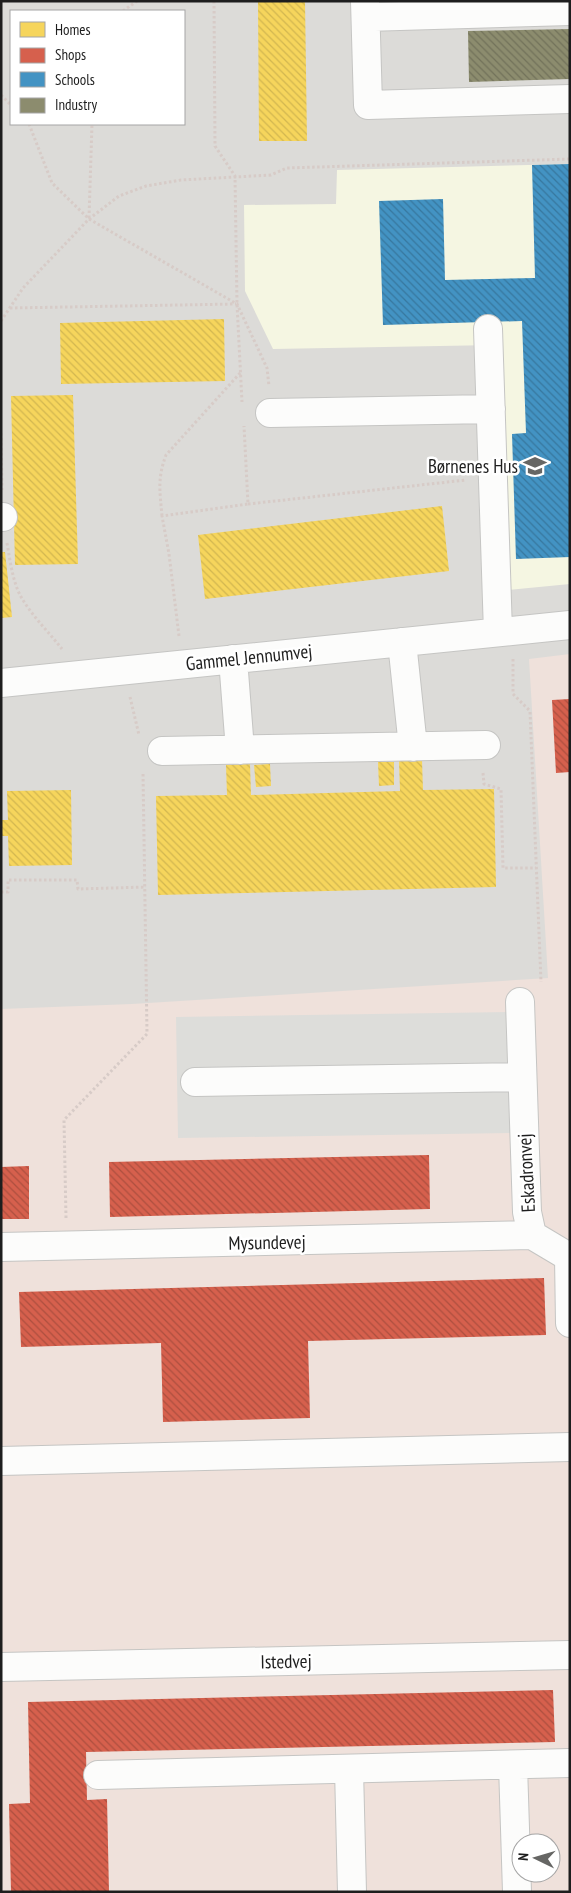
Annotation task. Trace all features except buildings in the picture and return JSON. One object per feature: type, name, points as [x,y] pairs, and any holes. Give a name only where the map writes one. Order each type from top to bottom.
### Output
[{"type":"street","points":[[570,11],[365,9],[368,105],[570,99]]},
{"type":"street","points":[[488,329],[493,477],[505,631]]},
{"type":"street","points":[[270,414],[491,409]]},
{"type":"street","name":"Gammel Jennumvej","points":[[1,683],[570,625]]},
{"type":"street","points":[[402,642],[413,747]]},
{"type":"street","points":[[233,659],[240,750]]},
{"type":"street","points":[[152,760],[240,750],[484,745]]},
{"type":"street","name":"Eskadronvej","points":[[520,1002],[526,1212],[532,1235],[569,1257],[570,1322]]},
{"type":"street","points":[[195,1082],[522,1077]]},
{"type":"street","name":"Mysundevej","points":[[1,1248],[532,1235]]},
{"type":"street","points":[[1,1461],[570,1447]]},
{"type":"street","name":"Istedvej","points":[[1,1667],[570,1656]]},
{"type":"street","points":[[98,1775],[570,1763]]},
{"type":"street","points":[[513,1765],[516,1892]]},
{"type":"street","points":[[349,1769],[352,1892]]},
{"type":"path","points":[[124,10],[137,1]]},
{"type":"path","points":[[214,1],[215,146],[235,176],[237,304],[243,406]]},
{"type":"path","points":[[1,95],[10,104]]},
{"type":"path","points":[[29,125],[52,183],[89,219],[237,304],[267,368],[270,414]]},
{"type":"path","points":[[89,219],[92,125]]},
{"type":"path","points":[[1,321],[23,288],[89,219],[119,196],[146,186],[181,180],[271,175],[287,168],[570,159]]},
{"type":"path","points":[[10,308],[237,304]]},
{"type":"path","points":[[182,664],[170,554],[162,516],[159,484],[160,470],[166,455],[241,372]]},
{"type":"path","points":[[244,425],[248,504]]},
{"type":"path","points":[[1,433],[2,517],[15,579],[20,593],[34,614],[83,674]]},
{"type":"path","points":[[162,516],[248,504],[493,477]]},
{"type":"path","points":[[505,631],[513,694],[530,711],[541,984],[520,1002]]},
{"type":"path","points":[[124,670],[139,736]]},
{"type":"path","points":[[484,745],[484,784],[501,789],[503,868],[536,868]]},
{"type":"path","points":[[66,1246],[64,1120],[147,1034],[146,888],[152,760]]},
{"type":"path","points":[[1,892],[8,892],[8,880],[77,880],[78,888],[146,888]]},
{"type":"shaded area","points":[[1,1],[570,1],[570,1892],[1,1892]]},
{"type":"shaded area","name":"Børnenes Hus","points":[[570,164],[570,584],[507,590],[495,345],[273,349],[245,291],[244,205],[336,204],[337,170]]},
{"type":"shaded area","points":[[570,654],[570,1892],[1,1892],[1,1009],[132,1004],[548,978],[529,659]]},
{"type":"shaded area","points":[[515,1012],[516,1133],[178,1138],[176,1017]]},
{"type":"place","name":"Børnenes Hus","points":[[535,466]]}]
